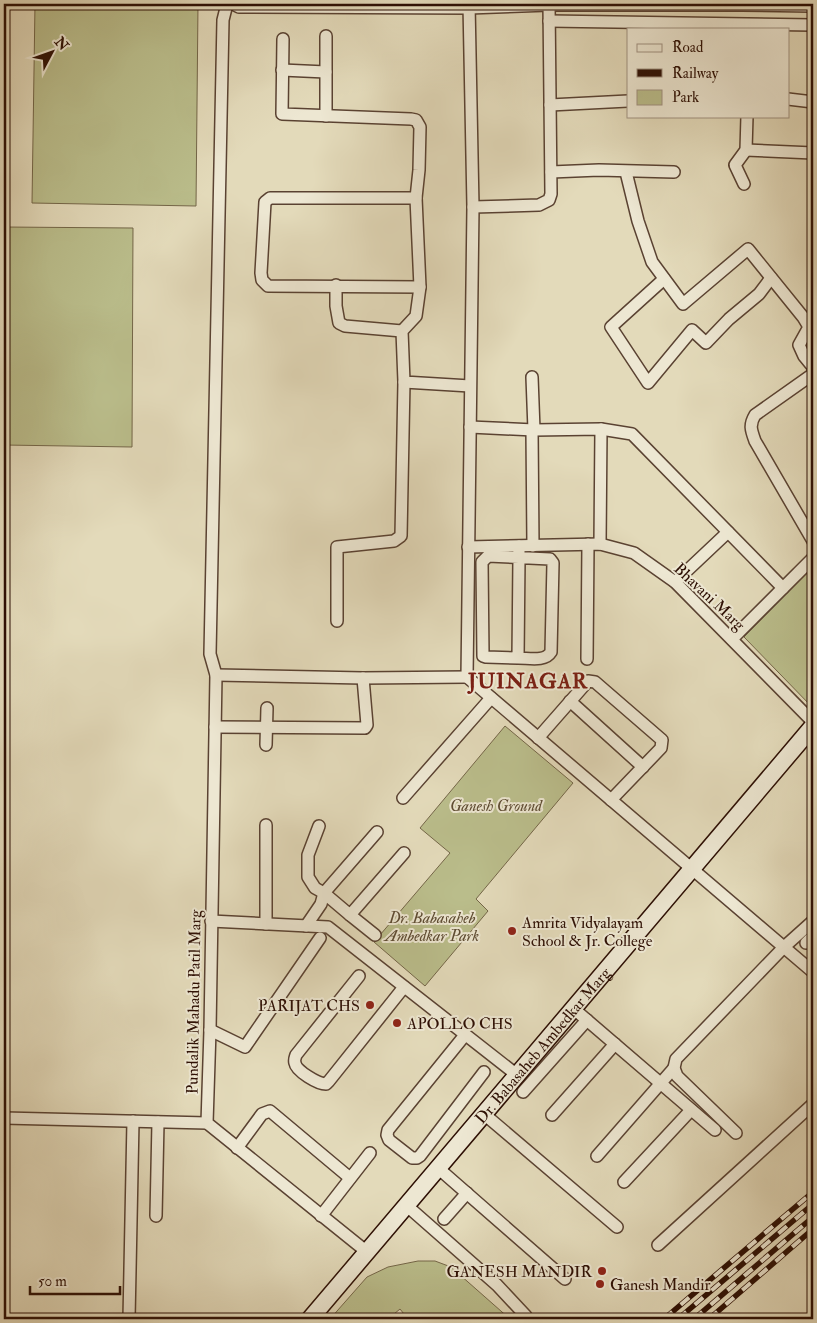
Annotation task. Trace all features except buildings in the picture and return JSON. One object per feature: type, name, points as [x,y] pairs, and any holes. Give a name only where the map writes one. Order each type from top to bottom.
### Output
[{"type":"main road","name":"Dr. Babasaheb Ambedkar Marg","points":[[310,1319],[693,869],[813,724]]},
{"type":"street","name":"Pundalik Mahadu Patil Marg","points":[[207,1123],[216,675],[210,654],[210,645],[223,20],[227,4]]},
{"type":"street","points":[[233,4],[239,7],[549,4],[813,6]]},
{"type":"street","points":[[473,207],[539,205],[549,200],[551,194],[551,172],[549,4]]},
{"type":"street","points":[[467,677],[473,207],[469,6]]},
{"type":"street","points":[[549,21],[741,27],[813,25]]},
{"type":"street","points":[[326,36],[326,116]]},
{"type":"street","points":[[283,39],[282,114],[416,120],[420,127],[416,198],[420,288],[416,316],[402,331],[404,382],[401,536],[394,541],[337,546],[337,621]]},
{"type":"street","points":[[282,70],[326,72]]},
{"type":"street","points":[[790,99],[813,102]]},
{"type":"street","points":[[550,105],[627,101]]},
{"type":"street","points":[[744,184],[735,166],[746,150],[747,118]]},
{"type":"street","points":[[746,150],[813,153]]},
{"type":"street","points":[[551,172],[599,170],[674,172]]},
{"type":"street","points":[[626,172],[638,221],[652,262],[683,304],[748,250],[811,326],[799,345],[804,356],[813,366]]},
{"type":"street","points":[[416,198],[270,198],[265,202],[260,273],[262,280],[268,286],[420,288]]},
{"type":"street","points":[[664,279],[611,327],[648,383],[692,330],[706,343],[729,318],[759,294],[771,278]]},
{"type":"street","points":[[336,286],[336,306],[339,323],[345,326],[402,331]]},
{"type":"street","points":[[813,374],[755,415],[750,422],[750,430],[755,441],[813,540]]},
{"type":"street","points":[[532,377],[533,546]]},
{"type":"street","points":[[404,382],[470,386]]},
{"type":"street","points":[[470,426],[533,430],[601,429],[632,434],[783,588]]},
{"type":"street","points":[[600,544],[601,429]]},
{"type":"street","points":[[675,582],[728,532]]},
{"type":"street","points":[[587,660],[588,544]]},
{"type":"street","name":"Bhavani Marg","points":[[468,547],[519,552],[533,546],[600,544],[634,553],[675,582],[813,724]]},
{"type":"street","points":[[518,658],[519,552]]},
{"type":"street","points":[[519,552],[550,559],[553,563],[551,652],[542,658],[518,658],[483,656],[482,562],[488,556],[519,552]]},
{"type":"street","points":[[732,639],[813,558]]},
{"type":"street","points":[[216,675],[363,678],[467,677],[813,972]]},
{"type":"street","points":[[215,727],[365,728],[367,724],[363,678]]},
{"type":"street","points":[[538,738],[588,681],[595,682],[662,740],[661,748],[612,800]]},
{"type":"street","points":[[403,798],[491,698]]},
{"type":"street","points":[[570,702],[643,767]]},
{"type":"street","points":[[266,745],[267,708]]},
{"type":"street","points":[[266,825],[266,924]]},
{"type":"street","points":[[319,826],[308,855],[308,877],[315,888],[324,893],[375,935]]},
{"type":"street","points":[[306,926],[321,904],[324,893],[377,832]]},
{"type":"street","points":[[350,915],[404,853]]},
{"type":"street","points":[[597,1156],[674,1068],[676,1059],[813,920]]},
{"type":"street","points":[[211,921],[328,927],[517,1075]]},
{"type":"street","points":[[210,1030],[245,1046],[320,938]]},
{"type":"street","points":[[360,976],[296,1055],[294,1060],[296,1067],[318,1083],[326,1084],[329,1081],[404,987]]},
{"type":"street","points":[[574,1009],[714,1130]]},
{"type":"street","points":[[523,1092],[587,1020]]},
{"type":"street","points":[[466,1035],[388,1130],[387,1136],[389,1140],[412,1158],[420,1156],[484,1072]]},
{"type":"street","points":[[552,1115],[615,1044]]},
{"type":"street","points":[[674,1068],[677,1076],[736,1132]]},
{"type":"street","points":[[658,1245],[813,1104]]},
{"type":"street","points":[[624,1182],[691,1110]]},
{"type":"street","points":[[237,1148],[262,1114],[270,1111],[350,1178]]},
{"type":"street","points":[[484,1114],[617,1227]]},
{"type":"street","points":[[4,1118],[207,1123],[366,1252]]},
{"type":"street","points":[[129,1319],[133,1121]]},
{"type":"street","points":[[156,1216],[158,1122]]},
{"type":"street","points":[[321,1216],[370,1153]]},
{"type":"street","points":[[438,1168],[565,1279]]},
{"type":"street","points":[[444,1219],[467,1193]]},
{"type":"street","points":[[406,1205],[497,1285],[527,1318]]},
{"type":"green space","points":[[35,4],[198,4],[196,206],[32,203]]},
{"type":"green space","points":[[4,227],[133,228],[132,447],[4,445]]},
{"type":"green space","points":[[813,567],[813,708],[744,637]]},
{"type":"green space","name":"Ganesh Ground","points":[[505,726],[573,783],[476,899],[488,911],[425,986],[374,942],[450,853],[420,828]]},
{"type":"green space","points":[[418,1261],[435,1261],[451,1267],[510,1319],[408,1319],[400,1309],[388,1319],[330,1319],[367,1277],[388,1267]]},
{"type":"railway","points":[[664,1319],[813,1192]]},
{"type":"railway","points":[[678,1319],[813,1204]]},
{"type":"railway","points":[[694,1319],[813,1217]]},
{"type":"railway","points":[[709,1319],[813,1229]]},
{"type":"place","name":"Amrita Vidyalayam School & Jr. College","points":[[512,931]]},
{"type":"place","name":"PARIJAT CHS","points":[[370,1005]]},
{"type":"place","name":"APOLLO CHS","points":[[397,1023]]},
{"type":"place","name":"GANESH MANDIR","points":[[602,1271]]},
{"type":"place","name":"Ganesh Mandir","points":[[600,1284]]},
{"type":"district","name":"JUINAGAR","points":[[528,681]]},
{"type":"park label","name":"Dr. Babasaheb Ambedkar Park","points":[[432,926]]}]
